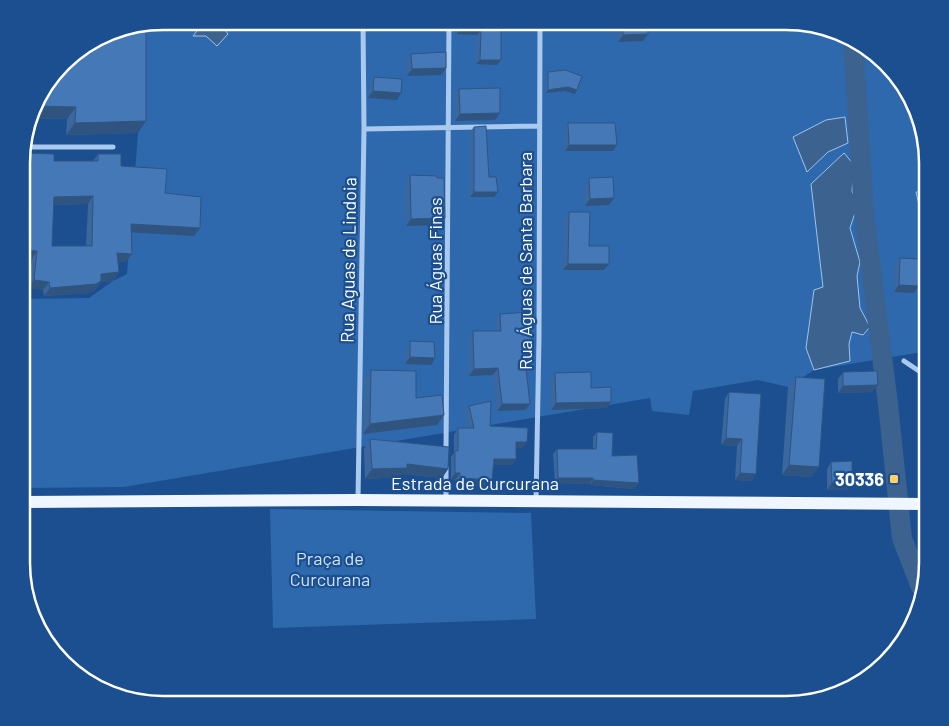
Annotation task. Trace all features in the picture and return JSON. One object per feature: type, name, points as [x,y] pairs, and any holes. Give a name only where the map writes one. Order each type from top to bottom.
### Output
[{"type":"main road","name":"Estrada de Curcurana","points":[[30,502],[358,500],[919,504]]},
{"type":"street","name":"Rua Aguas de Lindoia","points":[[358,500],[364,129],[363,30]]},
{"type":"street","name":"Rua Águas Finas","points":[[446,501],[449,30]]},
{"type":"street","name":"Rua Águas de Santa Barbara","points":[[536,502],[539,337],[540,30]]},
{"type":"street","points":[[364,129],[539,126]]},
{"type":"street","points":[[31,147],[113,147]]},
{"type":"street","points":[[904,361],[919,371]]},
{"type":"green space","points":[[795,30],[820,35],[837,40],[860,52],[874,63],[897,89],[912,120],[919,154],[919,352],[814,370],[788,387],[758,380],[693,391],[689,415],[652,411],[650,398],[124,487],[30,488],[30,299],[89,298],[113,281],[127,274],[138,133],[137,33],[146,31]]},
{"type":"green space","name":"Praça de Curcurana","points":[[270,509],[531,513],[536,619],[273,628]]},
{"type":"shaded area","points":[[198,30],[225,30],[228,34],[217,46],[206,36],[193,36]]},
{"type":"shaded area","points":[[845,117],[848,143],[828,152],[807,172],[793,137],[826,120]]},
{"type":"shaded area","points":[[844,153],[854,165],[852,191],[858,204],[850,228],[860,262],[857,276],[860,308],[870,327],[863,335],[852,332],[849,344],[850,361],[814,370],[806,348],[814,290],[823,287],[811,184]]},
{"type":"shaded area","points":[[916,192],[919,192],[919,205]]},
{"type":"building","points":[[481,30],[501,30],[501,60],[480,60]]},
{"type":"building","points":[[623,30],[648,30],[648,34],[623,35]]},
{"type":"building","points":[[146,31],[146,121],[75,123],[76,107],[43,106],[63,75],[89,52],[112,40]]},
{"type":"building","points":[[446,52],[446,68],[412,69],[411,54]]},
{"type":"building","points":[[565,70],[582,76],[577,90],[568,87],[548,90],[548,72]]},
{"type":"building","points":[[374,77],[402,79],[401,93],[373,91]]},
{"type":"building","points":[[500,88],[500,113],[460,114],[459,89]]},
{"type":"building","points":[[568,123],[615,123],[617,145],[569,145]]},
{"type":"building","points":[[486,126],[489,177],[496,177],[498,192],[474,192],[474,127]]},
{"type":"building","points":[[31,153],[54,154],[54,161],[98,161],[98,154],[121,154],[121,166],[167,169],[165,193],[201,197],[200,228],[131,224],[132,254],[117,253],[119,272],[101,274],[101,281],[96,284],[50,288],[49,282],[34,280],[37,251],[30,251]],"holes":[[[93,196],[92,246],[52,246],[54,197]]]},
{"type":"building","points":[[410,175],[444,178],[445,218],[411,219]]},
{"type":"building","points":[[613,177],[614,198],[590,199],[589,178]]},
{"type":"building","points":[[569,212],[590,212],[589,246],[609,246],[609,264],[568,264]]},
{"type":"building","points":[[900,258],[919,259],[919,286],[899,285]]},
{"type":"building","points":[[530,312],[532,343],[523,343],[530,404],[502,404],[498,368],[474,369],[473,331],[501,331],[500,314]]},
{"type":"building","points":[[410,341],[434,342],[435,358],[410,357]]},
{"type":"building","points":[[371,370],[416,371],[416,398],[442,395],[444,415],[370,424]]},
{"type":"building","points":[[877,371],[878,385],[843,386],[843,372]]},
{"type":"building","points":[[591,372],[591,388],[611,387],[611,402],[556,403],[555,373]]},
{"type":"building","points":[[796,377],[825,379],[819,467],[789,465]]},
{"type":"building","points":[[729,392],[761,394],[756,474],[740,473],[742,439],[726,438]]},
{"type":"building","points":[[491,401],[490,426],[528,428],[527,442],[516,442],[516,459],[494,459],[492,480],[460,478],[460,473],[455,473],[455,451],[458,451],[458,428],[474,428],[469,406]]},
{"type":"building","points":[[597,432],[613,433],[612,456],[637,455],[639,483],[593,480],[593,478],[558,478],[557,449],[596,449]]},
{"type":"building","points":[[370,439],[449,447],[448,469],[407,464],[407,468],[372,469]]},
{"type":"building","points":[[852,461],[852,483],[832,483],[831,462]]},
{"type":"waterway","points":[[854,49],[864,212],[888,404],[902,538],[918,579]]},
{"type":"place","name":"30336","points":[[894,479]]}]
